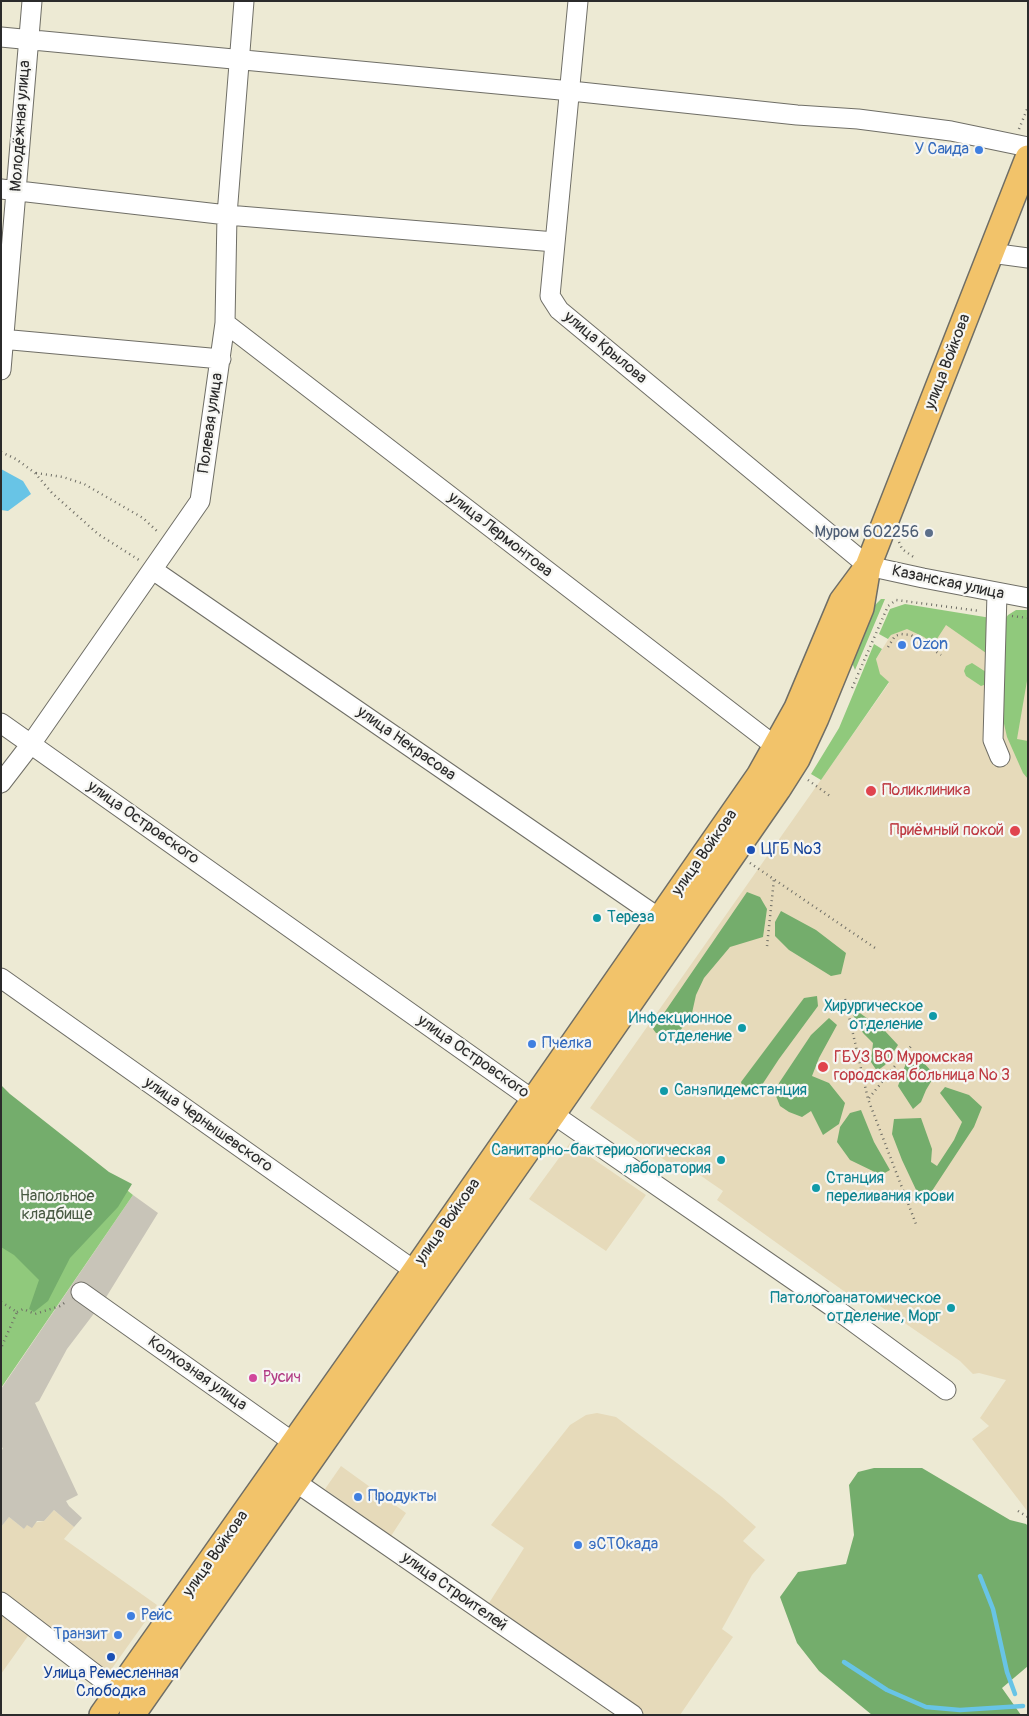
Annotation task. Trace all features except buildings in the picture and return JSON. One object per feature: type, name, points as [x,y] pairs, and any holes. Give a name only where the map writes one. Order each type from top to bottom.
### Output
[{"type":"main road","name":"улица Войкова","points":[[304,1449],[415,1271],[543,1107],[778,789],[796,759],[816,718],[861,608],[868,566],[1028,158]]},
{"type":"main road","name":"улица Войкова","points":[[102,1715],[129,1704],[285,1475],[543,1107],[660,918],[758,776],[797,708],[842,601],[868,566]]},
{"type":"street","name":"Молодёжная улица","points":[[1,370],[9,189],[32,1]]},
{"type":"street","name":"Полевая улица","points":[[1,783],[31,744],[200,501],[225,323],[227,215],[244,1]]},
{"type":"street","name":"улица Крылова","points":[[578,1],[571,91],[550,296],[559,310],[868,566]]},
{"type":"street","points":[[1,37],[571,91],[797,115],[858,118],[951,131],[1028,147]]},
{"type":"street","points":[[9,189],[227,215],[555,242]]},
{"type":"street","points":[[990,253],[1028,258]]},
{"type":"street","name":"улица Лермонтова","points":[[225,323],[776,746]]},
{"type":"street","points":[[2,339],[220,359]]},
{"type":"street","name":"Казанская улица","points":[[868,566],[997,594],[1028,598]]},
{"type":"street","name":"улица Некрасова","points":[[153,570],[660,918]]},
{"type":"street","points":[[997,594],[993,740],[1000,757]]},
{"type":"street","name":"улица Островского","points":[[1,723],[543,1107],[832,1307],[946,1390]]},
{"type":"street","name":"улица Чернышевского","points":[[1,978],[415,1271]]},
{"type":"street","name":"Колхозная улица","points":[[81,1292],[304,1449]]},
{"type":"street","name":"улица Строителей","points":[[285,1475],[633,1715]]},
{"type":"street","points":[[1,1602],[129,1704]]},
{"type":"path","points":[[1,452],[16,459],[35,473],[52,493],[98,534],[153,570]]},
{"type":"path","points":[[35,473],[63,477],[84,484],[143,518],[171,544]]},
{"type":"path","points":[[850,691],[888,606],[896,600],[1028,618]]},
{"type":"path","points":[[888,647],[895,636],[911,634],[941,655]]},
{"type":"path","points":[[748,862],[878,950]]},
{"type":"path","points":[[767,946],[774,879]]},
{"type":"path","points":[[846,999],[868,1098],[916,1224]]},
{"type":"path","points":[[868,1098],[912,1045]]},
{"type":"path","points":[[1,1348],[17,1312],[23,1309],[35,1314],[60,1306],[81,1292]]},
{"type":"path","points":[[1,1302],[17,1312]]},
{"type":"path","points":[[1018,1511],[1028,1517]]},
{"type":"shaded area","name":"ГБУЗ ВО Муромская городская больница № 3","points":[[941,611],[1028,625],[1028,1512],[972,1439],[989,1426],[980,1418],[1006,1380],[979,1373],[973,1374],[960,1361],[877,1304],[859,1302],[717,1200],[723,1191],[691,1169],[686,1175],[590,1108],[889,683],[879,674],[876,659],[891,635]]},
{"type":"shaded area","points":[[570,1143],[646,1195],[606,1251],[529,1199]]},
{"type":"shaded area","points":[[133,1195],[158,1213],[105,1299],[67,1349],[39,1401],[35,1403],[78,1495],[66,1501],[82,1518],[74,1527],[54,1510],[44,1521],[37,1521],[32,1528],[27,1525],[24,1529],[9,1517],[1,1527],[1,1452],[3,1448],[1,1447],[1,1389]]},
{"type":"shaded area","points":[[597,1413],[616,1417],[722,1497],[756,1527],[743,1541],[765,1560],[752,1575],[722,1629],[733,1637],[680,1715],[646,1715],[489,1603],[524,1548],[491,1525],[570,1425],[586,1415]]},
{"type":"shaded area","points":[[341,1466],[406,1513],[391,1536],[325,1489]]},
{"type":"shaded area","points":[[54,1510],[74,1527],[64,1539],[157,1605],[98,1688],[28,1636],[1,1674],[1,1527],[9,1517],[24,1529],[27,1524],[44,1521]]},
{"type":"green space","points":[[881,599],[885,599],[855,670],[851,660],[874,606]]},
{"type":"green space","points":[[905,604],[991,618],[991,647],[986,653],[946,625],[933,645],[924,637],[907,629],[891,635],[888,639],[879,634],[890,609]]},
{"type":"green space","points":[[1016,610],[1028,610],[1028,675],[1017,739],[1028,741],[1028,779],[1023,773],[1007,737],[1000,706],[1003,622],[1008,615]]},
{"type":"green space","points":[[874,644],[882,649],[876,659],[880,674],[889,682],[821,780],[811,774],[839,728]]},
{"type":"green space","points":[[972,663],[986,672],[987,684],[981,686],[966,676],[964,671],[966,666]]},
{"type":"green space","points":[[747,892],[760,897],[767,909],[763,937],[730,947],[704,978],[696,995],[692,1013],[678,1034],[656,1033],[653,1029]]},
{"type":"green space","points":[[781,911],[816,930],[846,953],[841,974],[831,976],[789,950],[775,936],[775,922]]},
{"type":"green space","points":[[817,996],[818,1006],[758,1091],[745,1094],[741,1082],[804,998]]},
{"type":"green space","points":[[857,1011],[885,1031],[898,1045],[885,1065],[877,1071],[871,1062],[873,1043],[863,1033],[853,1015]]},
{"type":"green space","points":[[829,1018],[837,1025],[819,1058],[812,1076],[829,1083],[845,1103],[839,1124],[823,1135],[811,1111],[802,1117],[789,1112],[780,1106],[776,1096],[779,1083],[811,1035]]},
{"type":"green space","points":[[921,1060],[935,1075],[921,1102],[913,1109],[898,1086],[906,1063]]},
{"type":"green space","name":"Напольное кладбище","points":[[1,1085],[109,1172],[132,1184],[118,1207],[70,1258],[48,1301],[34,1312],[29,1309],[39,1280],[14,1255],[1,1247]]},
{"type":"green space","points":[[945,1087],[969,1095],[982,1107],[974,1127],[928,1197],[918,1194],[902,1160],[892,1134],[894,1119],[921,1118],[932,1149],[931,1162],[937,1166],[954,1140],[962,1122],[940,1093]]},
{"type":"green space","name":"Напольное кладбище","points":[[1,1089],[133,1195],[1,1388]]},
{"type":"green space","points":[[861,1110],[874,1142],[890,1170],[881,1175],[850,1160],[837,1142],[840,1127],[850,1113]]},
{"type":"green space","points":[[874,1468],[922,1468],[1010,1520],[1028,1526],[1028,1666],[1002,1688],[1021,1715],[872,1715],[819,1671],[797,1643],[780,1597],[798,1572],[846,1564],[854,1535],[849,1485],[858,1472]]},
{"type":"water","points":[[1,469],[23,481],[31,494],[8,511],[1,510]]},
{"type":"waterway","points":[[980,1576],[993,1609],[1007,1672],[1015,1694]]},
{"type":"waterway","points":[[844,1662],[887,1690],[926,1707],[960,1710],[1023,1706]]},
{"type":"place","name":"У Саида","points":[[979,150]]},
{"type":"place","name":"Муром 602256","points":[[929,533]]},
{"type":"place","name":"Ozon","points":[[902,645]]},
{"type":"place","name":"Поликлиника","points":[[871,791]]},
{"type":"place","name":"Приёмный покой","points":[[1015,831]]},
{"type":"place","name":"ЦГБ №3","points":[[751,850]]},
{"type":"place","name":"Тереза","points":[[597,918]]},
{"type":"place","name":"Хирургическое отделение","points":[[933,1016]]},
{"type":"place","name":"Инфекционное отделение","points":[[742,1028]]},
{"type":"place","name":"Пчелка","points":[[532,1044]]},
{"type":"place","name":"ГБУЗ ВО Муромская городская больница № 3","points":[[823,1067]]},
{"type":"place","name":"Cанэпидемстанция","points":[[664,1091]]},
{"type":"place","name":"Санитарно-бактериологическая лаборатория","points":[[721,1160]]},
{"type":"place","name":"Станция переливания крови","points":[[816,1188]]},
{"type":"place","name":"Патологоанатомическое отделение, Морг","points":[[951,1308]]},
{"type":"place","name":"Русич","points":[[253,1378]]},
{"type":"place","name":"Продукты","points":[[358,1497]]},
{"type":"place","name":"эСТОкада","points":[[578,1545]]},
{"type":"place","name":"Рейс","points":[[131,1616]]},
{"type":"place","name":"Транзит","points":[[118,1635]]},
{"type":"place","name":"Улица Ремесленная Слободка","points":[[111,1657]]}]
